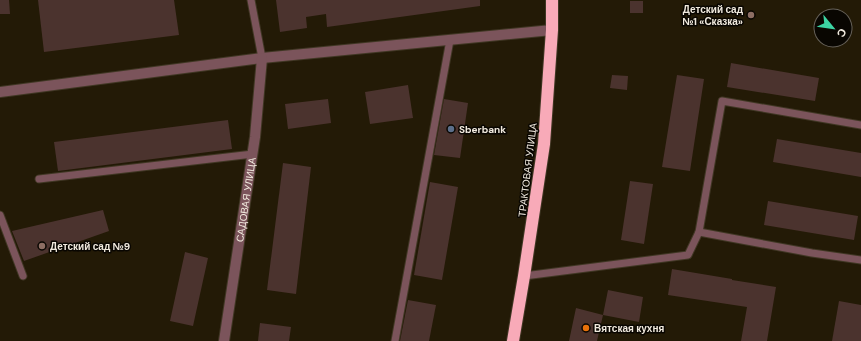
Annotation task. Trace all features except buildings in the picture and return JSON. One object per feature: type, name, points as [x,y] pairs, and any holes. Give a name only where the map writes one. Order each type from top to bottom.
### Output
[{"type":"highway","name":"ТРАКТОВАЯ УЛИЦА","points":[[513,341],[544,144],[552,30],[552,0]]},
{"type":"street","points":[[0,92],[262,58],[552,30]]},
{"type":"street","name":"САДОВАЯ УЛИЦА","points":[[224,341],[253,154],[262,58]]},
{"type":"lane","points":[[251,0],[262,58]]},
{"type":"lane","points":[[395,341],[450,40]]},
{"type":"lane","points":[[524,276],[688,254],[700,232],[722,101],[861,125]]},
{"type":"lane","points":[[39,179],[253,154]]},
{"type":"lane","points":[[0,215],[23,276]]},
{"type":"lane","points":[[700,232],[812,253],[861,260]]},
{"type":"place","name":"Детский сад №1 «Сказка»","points":[[751,15]]},
{"type":"place","name":"Sberbank","points":[[451,129]]},
{"type":"place","name":"Детский сад №9","points":[[42,246]]},
{"type":"place","name":"Вятская кухня","points":[[586,328]]}]
